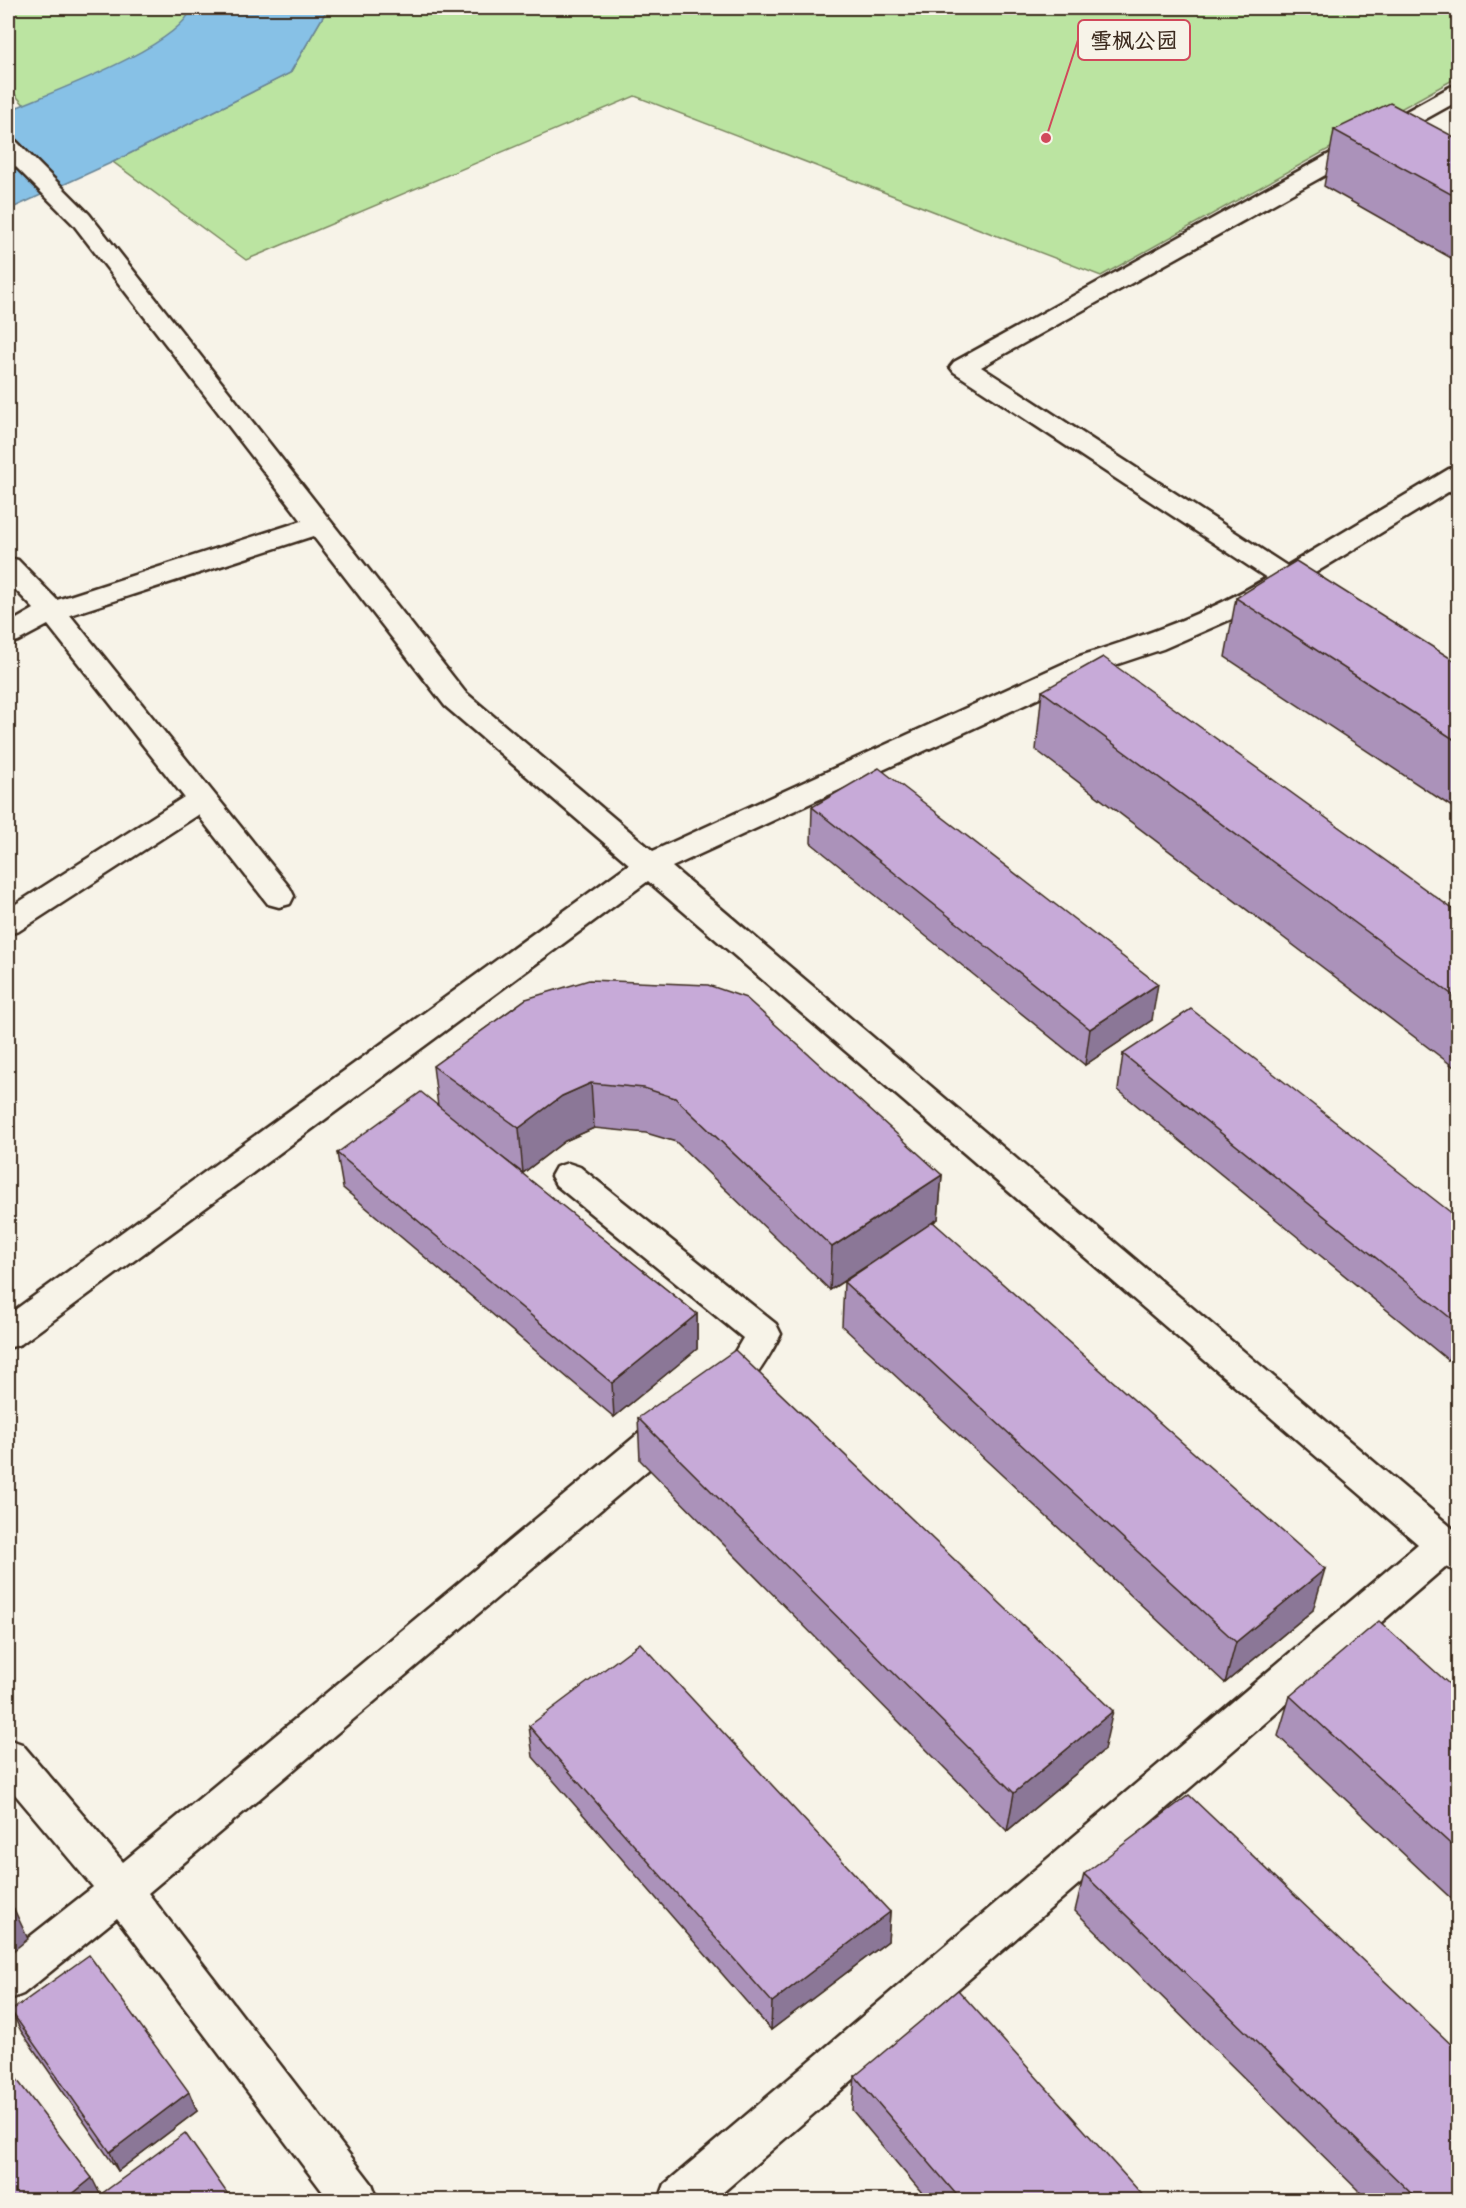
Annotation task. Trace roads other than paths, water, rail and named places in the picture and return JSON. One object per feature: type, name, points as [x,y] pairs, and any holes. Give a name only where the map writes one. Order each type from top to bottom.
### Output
[{"type":"street","points":[[1286,579],[963,367],[1458,92]]},
{"type":"street","points":[[8,146],[81,219],[455,699],[1452,1550],[681,2200]]},
{"type":"street","points":[[8,1334],[649,864],[1090,663],[1153,643],[1249,601],[1458,475]]},
{"type":"street","points":[[8,635],[52,611],[319,525]]},
{"type":"street","points":[[8,566],[52,611],[279,896]]},
{"type":"street","points":[[1090,663],[1119,683]]},
{"type":"street","points":[[8,923],[202,799]]},
{"type":"street","points":[[8,1980],[121,1890],[746,1365],[763,1334],[568,1176]]},
{"type":"street","points":[[8,1756],[121,1890],[356,2200]]},
{"type":"water","points":[[192,8],[328,8],[290,73],[113,162],[8,210],[8,111],[110,68],[138,53],[163,38],[181,23]]},
{"type":"place","name":"雪枫公园","points":[[1046,138]]}]
